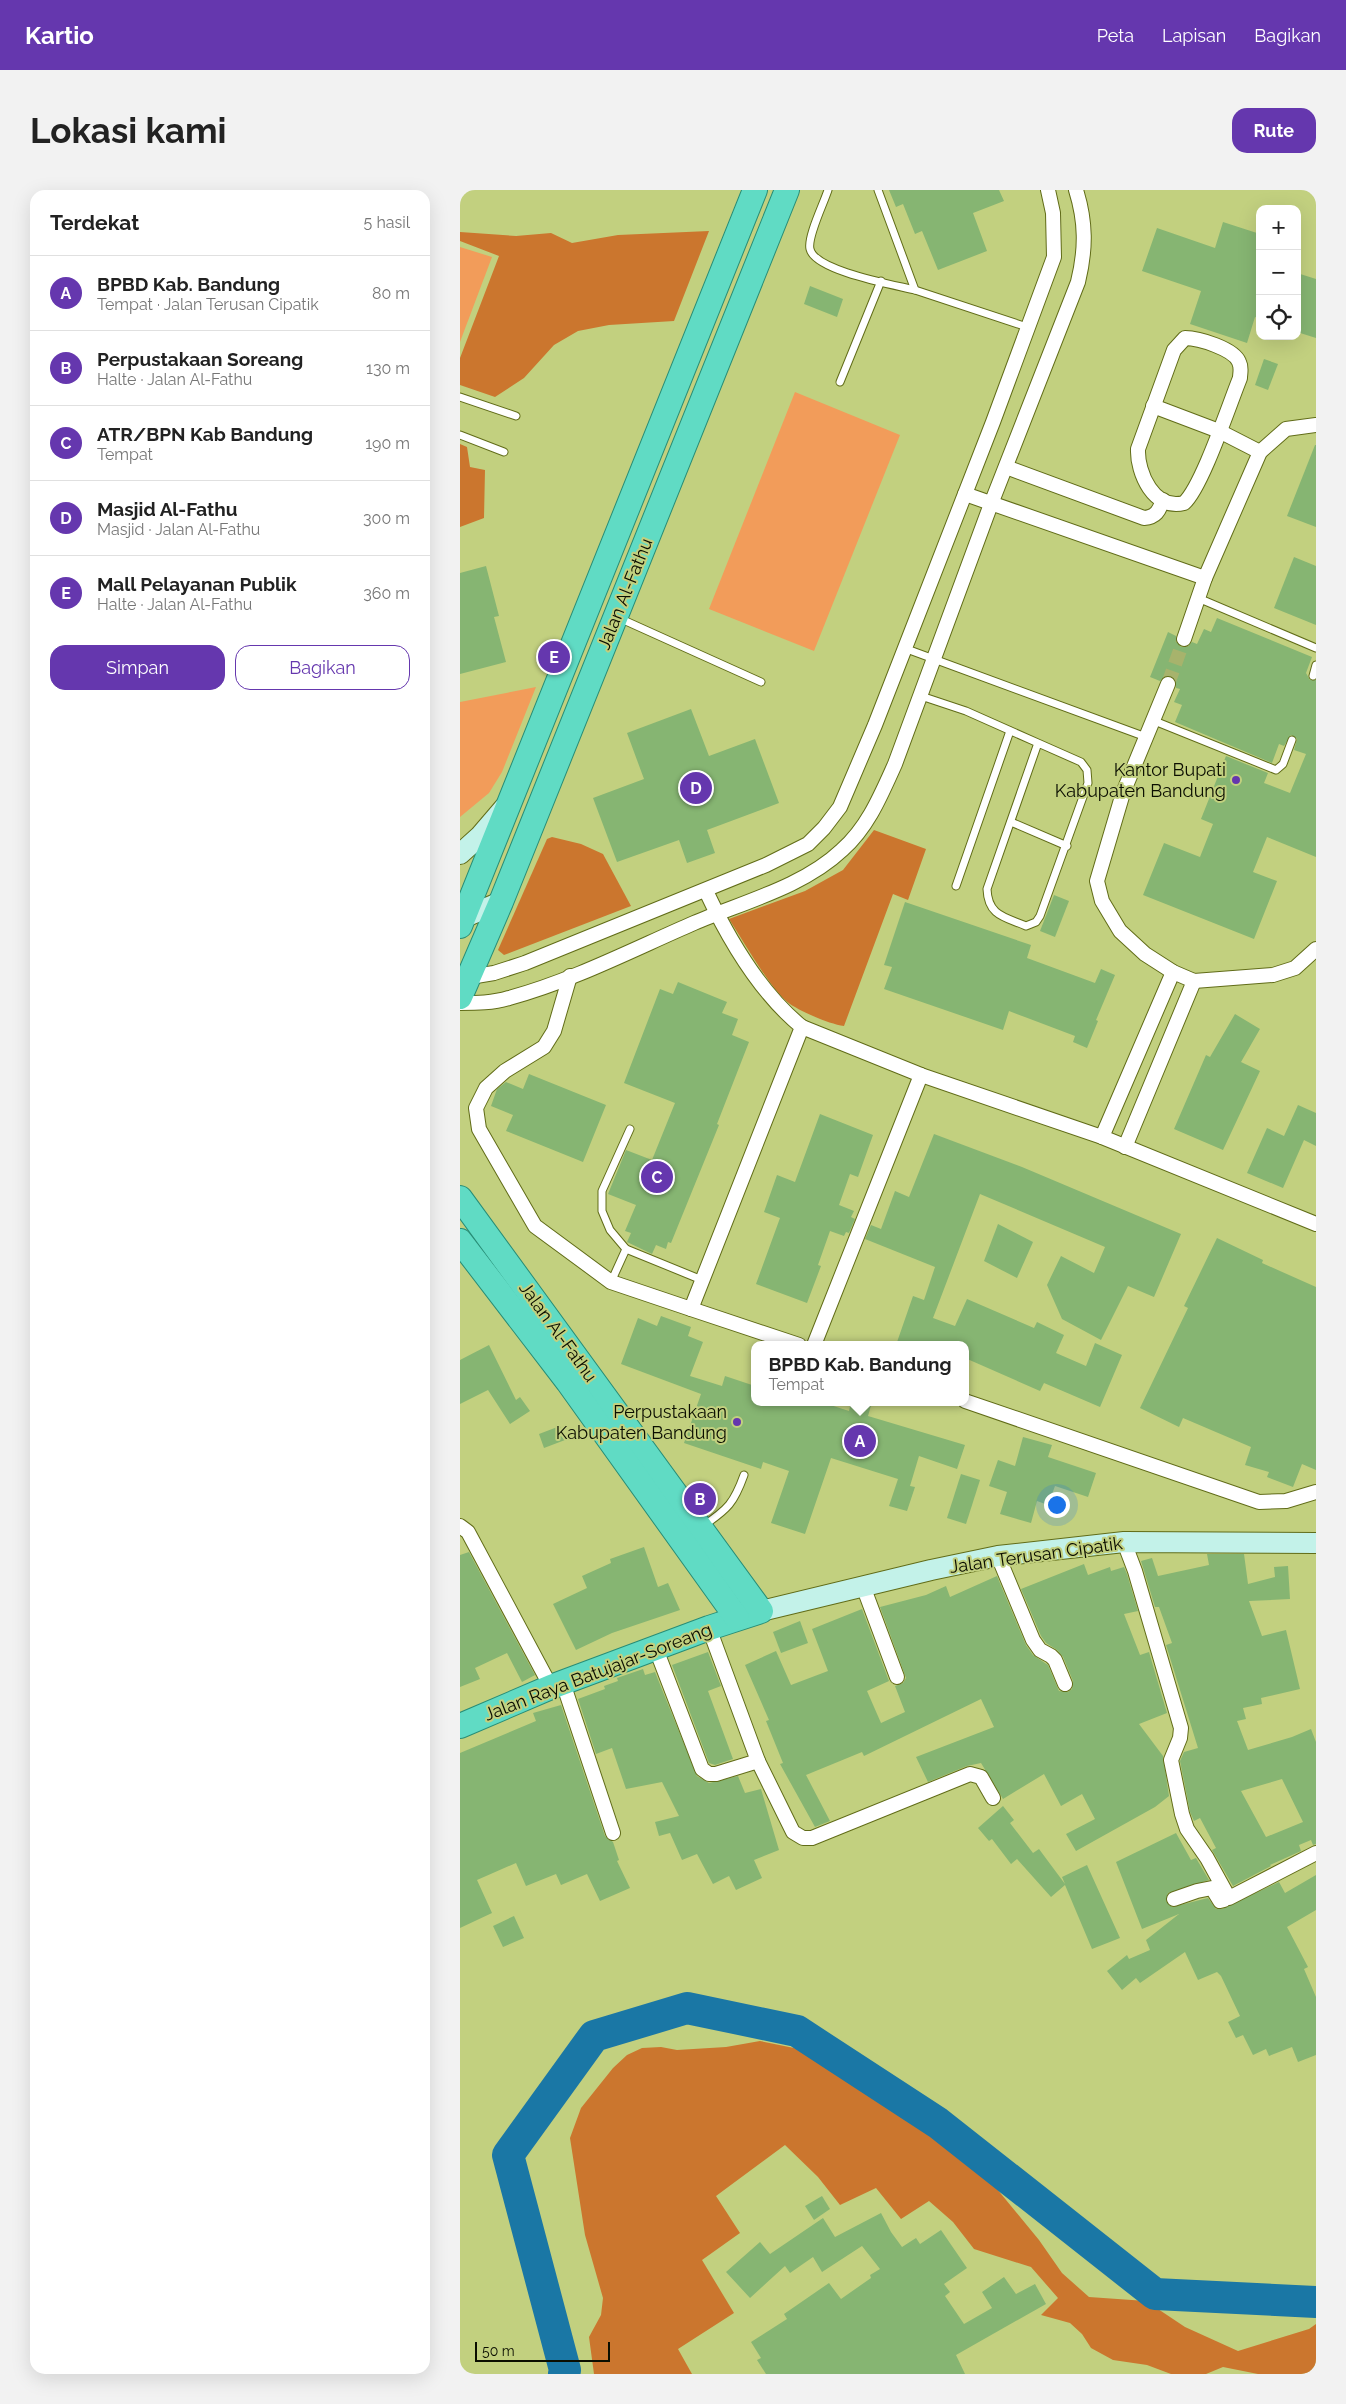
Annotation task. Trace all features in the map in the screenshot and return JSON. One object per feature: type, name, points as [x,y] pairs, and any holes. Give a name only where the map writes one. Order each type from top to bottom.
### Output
[{"type":"highway","name":"Jalan Al-Fathu","points":[[461,920],[467,892],[512,798],[755,190]]},
{"type":"highway","name":"Jalan Al-Fathu","points":[[462,984],[501,902],[787,190]]},
{"type":"highway","points":[[703,317],[732,328]]},
{"type":"highway","points":[[609,556],[636,567]]},
{"type":"highway","name":"Jalan Al-Fathu","points":[[460,1198],[737,1618]]},
{"type":"highway","name":"Jalan Al-Fathu","points":[[460,1240],[577,1376],[700,1528],[761,1611]]},
{"type":"highway","name":"Jalan Raya Batujajar-Soreang","points":[[460,1726],[557,1685],[709,1628],[761,1611]]},
{"type":"main road","points":[[460,854],[480,836],[512,798]]},
{"type":"main road","points":[[467,892],[501,902]]},
{"type":"main road","points":[[461,920],[501,902]]},
{"type":"main road","name":"Jalan Terusan Cipatik","points":[[761,1611],[998,1556],[1124,1542],[1316,1543]]},
{"type":"street","points":[[462,984],[525,963],[706,891],[808,844],[824,828],[840,807],[875,725],[965,494],[1054,257],[1053,213],[1048,190]]},
{"type":"street","points":[[460,1003],[508,999],[570,976],[717,914],[812,872],[842,851],[857,835],[880,796],[921,696],[991,504],[1080,274],[1084,259],[1085,234],[1083,214],[1076,190]]},
{"type":"street","points":[[1186,338],[1200,340],[1231,353],[1239,361],[1240,378],[1219,431],[1187,500],[1179,504],[1164,500],[1145,484],[1138,460],[1138,449],[1153,406],[1177,346],[1186,338]]},
{"type":"street","points":[[1153,406],[1219,431],[1260,452]]},
{"type":"street","points":[[1184,639],[1205,578],[1260,452],[1286,429],[1316,425]]},
{"type":"street","points":[[1006,467],[1144,518],[1152,517],[1158,513],[1164,500]]},
{"type":"street","points":[[965,494],[1205,578]]},
{"type":"street","points":[[1168,684],[1123,794],[1097,881],[1102,900],[1120,931],[1144,954],[1173,972],[1194,981],[1273,975],[1295,968],[1316,949]]},
{"type":"street","points":[[706,891],[717,914],[762,984],[786,1014],[802,1026],[921,1075],[1102,1137],[1316,1224]]},
{"type":"street","points":[[1102,1137],[1173,972]]},
{"type":"street","points":[[570,976],[554,1031],[544,1047],[505,1071],[486,1088],[476,1108],[478,1129],[535,1226],[611,1282],[787,1341]]},
{"type":"street","points":[[1125,1147],[1194,981]]},
{"type":"street","points":[[691,1309],[802,1026]]},
{"type":"street","points":[[816,1341],[921,1075]]},
{"type":"street","points":[[969,1402],[1259,1502],[1286,1501],[1316,1492]]},
{"type":"street","points":[[460,1526],[468,1532],[557,1685],[613,1833]]},
{"type":"street","points":[[1124,1542],[1181,1728],[1180,1738],[1171,1760],[1182,1814],[1187,1828],[1207,1858],[1229,1898]]},
{"type":"street","points":[[998,1556],[1033,1640],[1040,1650],[1055,1660],[1065,1684]]},
{"type":"street","points":[[863,1586],[897,1677]]},
{"type":"street","points":[[709,1628],[758,1761],[793,1832],[803,1838],[812,1838],[970,1774],[980,1777],[992,1798]]},
{"type":"street","points":[[656,1649],[702,1769],[709,1774],[716,1774],[758,1761]]},
{"type":"street","points":[[1174,1899],[1212,1888],[1221,1901],[1316,1853]]},
{"type":"lane","points":[[828,190],[812,236],[810,248],[814,254],[837,269],[916,290],[1027,328]]},
{"type":"lane","points":[[878,190],[916,290]]},
{"type":"lane","points":[[840,382],[881,281]]},
{"type":"lane","points":[[460,397],[516,416]]},
{"type":"lane","points":[[460,435],[504,452]]},
{"type":"lane","points":[[1198,598],[1316,648]]},
{"type":"lane","points":[[616,617],[761,682]]},
{"type":"lane","points":[[904,648],[1146,736]]},
{"type":"lane","points":[[1313,676],[1316,665]]},
{"type":"lane","points":[[921,696],[966,711],[1010,730],[1081,762],[1086,770],[1088,783],[1067,846],[1040,916],[1036,922],[1026,926],[994,912],[987,899],[987,889],[1038,743]]},
{"type":"lane","points":[[1152,720],[1276,770],[1283,764],[1292,740]]},
{"type":"lane","points":[[956,886],[1010,730]]},
{"type":"lane","points":[[1011,822],[1067,846]]},
{"type":"lane","points":[[630,1129],[602,1191],[602,1211],[610,1230],[626,1249],[702,1280]]},
{"type":"lane","points":[[611,1282],[626,1249]]},
{"type":"lane","points":[[700,1528],[724,1511],[736,1498],[744,1475]]},
{"type":"shaded area","points":[[709,231],[674,321],[609,325],[578,331],[554,345],[524,378],[495,397],[460,385],[460,358],[499,256],[460,241],[460,232],[516,236],[551,233],[572,243],[618,235]]},
{"type":"shaded area","points":[[460,247],[492,257],[460,342]]},
{"type":"shaded area","points":[[795,392],[900,435],[814,651],[709,609]]},
{"type":"shaded area","points":[[460,444],[467,447],[470,467],[485,470],[484,518],[460,527]]},
{"type":"shaded area","points":[[536,687],[502,772],[489,793],[460,817],[460,702]]},
{"type":"shaded area","points":[[874,830],[926,849],[908,900],[893,894],[844,1026],[808,1014],[782,997],[766,977],[729,919],[805,891],[843,870]]},
{"type":"shaded area","points":[[552,837],[581,844],[603,854],[631,906],[504,955],[498,950],[547,839]]},
{"type":"shaded area","points":[[760,2041],[794,2048],[826,2059],[907,2107],[948,2140],[997,2189],[1039,2240],[1062,2273],[1089,2297],[1146,2301],[1185,2327],[1238,2351],[1309,2329],[1316,2324],[1316,2371],[1310,2374],[1258,2374],[1223,2367],[1206,2374],[1171,2374],[1147,2365],[1113,2360],[1091,2348],[1082,2334],[1070,2323],[1041,2315],[1058,2298],[1031,2267],[974,2249],[953,2222],[929,2201],[901,2219],[876,2188],[840,2205],[818,2177],[785,2145],[716,2196],[740,2233],[702,2260],[734,2313],[678,2349],[692,2374],[594,2374],[589,2337],[601,2315],[603,2298],[585,2235],[570,2138],[581,2108],[613,2068],[627,2055],[642,2048],[661,2047],[677,2050],[726,2047]]},
{"type":"building","points":[[889,190],[999,190],[1004,201],[973,213],[987,251],[938,270],[922,231],[915,234],[903,204],[896,207]]},
{"type":"building","points":[[1223,222],[1256,233],[1256,317],[1247,343],[1190,324],[1201,291],[1142,271],[1157,228],[1215,248]]},
{"type":"building","points":[[1301,274],[1316,279],[1316,338],[1301,333]]},
{"type":"building","points":[[810,286],[843,299],[837,317],[804,304]]},
{"type":"building","points":[[1264,359],[1278,364],[1268,390],[1255,385]]},
{"type":"building","points":[[1316,445],[1316,527],[1287,516]]},
{"type":"building","points":[[1294,557],[1316,566],[1316,625],[1274,608]]},
{"type":"building","points":[[486,566],[499,616],[494,617],[506,662],[460,674],[460,573]]},
{"type":"building","name":"Kantor Bupati Kabupaten Bandung","points":[[1217,618],[1312,657],[1306,673],[1310,680],[1316,680],[1316,857],[1267,837],[1253,872],[1277,881],[1254,939],[1143,895],[1164,843],[1200,857],[1213,824],[1201,819],[1226,756],[1268,773],[1264,783],[1290,793],[1306,754],[1294,750],[1297,739],[1291,735],[1284,746],[1279,744],[1272,763],[1175,722],[1182,705],[1174,702],[1180,689],[1176,688],[1175,679],[1167,675],[1160,681],[1150,677],[1168,632],[1176,636],[1176,641],[1181,647],[1186,647],[1192,642],[1197,644],[1204,629],[1211,632]]},
{"type":"building","points":[[691,709],[709,756],[755,739],[779,803],[707,830],[715,853],[687,863],[679,840],[617,862],[593,798],[644,779],[627,733]]},
{"type":"building","points":[[1054,895],[1069,901],[1055,937],[1040,931]]},
{"type":"building","points":[[905,902],[1031,945],[1027,958],[1095,983],[1101,969],[1115,975],[1096,1020],[1098,1021],[1087,1048],[1073,1042],[1075,1036],[1009,1011],[1003,1030],[884,989],[892,967],[884,965]]},
{"type":"building","points":[[678,982],[727,1002],[722,1013],[738,1019],[732,1035],[749,1042],[717,1124],[719,1125],[671,1243],[668,1242],[666,1249],[656,1245],[652,1254],[627,1242],[631,1233],[625,1231],[636,1205],[608,1194],[626,1150],[652,1160],[675,1103],[624,1083],[660,989],[673,994]]},
{"type":"building","points":[[1235,1014],[1260,1029],[1241,1062],[1260,1071],[1223,1150],[1174,1129],[1206,1055],[1210,1057]]},
{"type":"building","points":[[529,1074],[606,1105],[583,1162],[506,1131],[513,1115],[491,1106],[497,1089],[506,1082],[523,1089]]},
{"type":"building","points":[[1298,1105],[1316,1113],[1316,1146],[1304,1140],[1283,1188],[1247,1173],[1267,1128],[1284,1136]]},
{"type":"building","points":[[820,1114],[873,1135],[858,1177],[850,1174],[839,1205],[854,1211],[851,1217],[855,1219],[849,1233],[846,1232],[844,1236],[830,1231],[818,1265],[821,1266],[807,1303],[756,1284],[780,1218],[764,1212],[777,1175],[795,1182]]},
{"type":"building","points":[[934,1134],[1022,1167],[1181,1234],[1154,1297],[1128,1286],[1101,1340],[1062,1319],[1047,1285],[1061,1256],[1094,1273],[1105,1247],[980,1194],[933,1318],[955,1326],[967,1299],[1034,1328],[1037,1322],[1064,1335],[1056,1353],[1086,1366],[1095,1343],[1122,1355],[1100,1407],[1044,1383],[1040,1391],[969,1360],[969,1341],[897,1341],[913,1296],[924,1300],[935,1267],[865,1239],[871,1225],[881,1229],[895,1191],[909,1197]]},
{"type":"building","points":[[998,1224],[1033,1242],[1017,1278],[984,1261]]},
{"type":"building","points":[[1217,1238],[1263,1260],[1262,1263],[1316,1287],[1316,1470],[1302,1464],[1293,1487],[1267,1477],[1269,1472],[1245,1465],[1251,1447],[1183,1418],[1179,1427],[1140,1408],[1188,1308],[1184,1306]]},
{"type":"building","points":[[661,1316],[691,1327],[688,1336],[703,1342],[690,1376],[722,1386],[725,1376],[751,1385],[751,1406],[833,1406],[849,1411],[850,1406],[871,1406],[868,1416],[965,1445],[957,1469],[919,1456],[910,1486],[915,1487],[907,1511],[889,1506],[898,1479],[831,1458],[805,1534],[771,1523],[789,1471],[763,1462],[761,1469],[684,1443],[701,1394],[621,1364],[638,1318],[657,1326]]},
{"type":"building","points":[[489,1345],[516,1400],[520,1397],[530,1411],[510,1424],[488,1390],[460,1404],[460,1360]]},
{"type":"building","points":[[560,1426],[565,1440],[544,1448],[539,1434]]},
{"type":"building","points":[[1023,1437],[1052,1445],[1048,1457],[1096,1473],[1088,1497],[1055,1486],[1048,1505],[1037,1501],[1031,1523],[1000,1514],[1007,1492],[989,1486],[998,1460],[1015,1466]]},
{"type":"building","points":[[961,1474],[980,1480],[966,1524],[947,1518]]},
{"type":"building","points":[[644,1547],[658,1587],[668,1583],[680,1610],[612,1633],[576,1650],[553,1604],[587,1588],[582,1576],[611,1563],[610,1559]]},
{"type":"building","points":[[469,1552],[535,1675],[522,1682],[507,1653],[475,1668],[480,1679],[460,1687],[460,1555]]},
{"type":"building","points":[[1207,1554],[1244,1554],[1248,1584],[1275,1577],[1274,1567],[1288,1566],[1290,1599],[1249,1601],[1262,1636],[1286,1630],[1300,1689],[1261,1698],[1262,1704],[1243,1708],[1246,1719],[1237,1721],[1248,1750],[1292,1737],[1311,1729],[1316,1742],[1316,1844],[1313,1845],[1311,1840],[1299,1845],[1301,1851],[1270,1865],[1233,1886],[1212,1850],[1216,1848],[1200,1818],[1194,1821],[1190,1812],[1180,1761],[1184,1752],[1198,1748],[1166,1645],[1172,1643],[1159,1607],[1155,1607],[1141,1561],[1152,1558],[1158,1576],[1209,1565]],"holes":[[[1282,1779],[1303,1822],[1266,1837],[1241,1791]]]},
{"type":"building","points":[[1084,1564],[1088,1575],[1110,1567],[1111,1571],[1124,1567],[1127,1574],[1138,1611],[1124,1614],[1140,1655],[1149,1652],[1167,1713],[1139,1724],[1163,1756],[1169,1796],[1155,1807],[1076,1851],[1066,1834],[1095,1819],[1082,1794],[1061,1806],[1044,1774],[1003,1799],[981,1763],[967,1766],[928,1782],[916,1757],[994,1727],[981,1699],[864,1756],[862,1752],[806,1775],[830,1821],[815,1827],[780,1764],[783,1763],[766,1721],[769,1720],[745,1665],[776,1651],[791,1685],[828,1671],[812,1629],[862,1609],[889,1681],[867,1691],[881,1723],[905,1712],[895,1686],[903,1683],[906,1678],[880,1607],[926,1595],[946,1586],[950,1597],[997,1576],[1026,1645],[1033,1655],[1048,1665],[1059,1691],[1068,1692],[1072,1689],[1073,1681],[1063,1657],[1057,1650],[1046,1643],[1041,1636],[1021,1589]]},
{"type":"building","points":[[800,1621],[808,1643],[781,1653],[773,1632]]},
{"type":"building","points":[[708,1652],[721,1686],[708,1691],[733,1759],[715,1765],[709,1763],[672,1665]]},
{"type":"building","points":[[643,1669],[645,1675],[655,1672],[697,1776],[709,1783],[738,1776],[745,1793],[761,1789],[779,1850],[754,1860],[762,1878],[736,1890],[729,1876],[713,1884],[697,1854],[682,1860],[670,1833],[659,1836],[655,1822],[679,1816],[662,1782],[626,1789],[612,1748],[596,1754],[578,1699],[605,1689],[604,1686],[618,1681],[617,1678]]},
{"type":"building","points":[[561,1705],[605,1836],[613,1842],[619,1860],[617,1861],[630,1888],[600,1901],[587,1874],[561,1885],[556,1874],[526,1886],[516,1863],[477,1880],[492,1913],[460,1928],[460,1753],[536,1721],[533,1713]]},
{"type":"building","points":[[1003,1806],[1014,1820],[1010,1823],[1033,1853],[1039,1849],[1065,1884],[1062,1877],[1087,1865],[1120,1938],[1092,1949],[1065,1885],[1051,1897],[1017,1859],[1011,1864],[992,1839],[989,1841],[978,1828]]},
{"type":"building","points":[[1176,1833],[1191,1860],[1196,1858],[1209,1880],[1168,1893],[1166,1901],[1172,1907],[1208,1898],[1216,1909],[1222,1909],[1279,1882],[1285,1893],[1316,1875],[1316,1910],[1287,1927],[1308,1967],[1304,1969],[1316,1997],[1316,2055],[1298,2062],[1292,2047],[1269,2056],[1266,2049],[1253,2055],[1243,2035],[1236,2038],[1228,2022],[1240,2016],[1221,1976],[1217,1972],[1198,1980],[1185,1952],[1140,1983],[1136,1978],[1122,1990],[1107,1971],[1127,1955],[1129,1959],[1150,1950],[1146,1940],[1179,1914],[1142,1929],[1116,1862]]},
{"type":"building","points":[[514,1916],[524,1938],[503,1947],[493,1926]]},
{"type":"building","points":[[822,2196],[830,2209],[814,2220],[805,2206]]},
{"type":"building","points":[[881,2213],[902,2247],[916,2238],[920,2244],[941,2230],[967,2268],[944,2284],[950,2292],[945,2296],[964,2324],[992,2308],[982,2292],[1004,2277],[1016,2294],[1035,2284],[1046,2304],[956,2355],[965,2374],[766,2374],[757,2360],[761,2358],[751,2342],[787,2319],[784,2314],[829,2283],[841,2299],[871,2278],[870,2275],[880,2269],[862,2246],[822,2272],[813,2257],[790,2273],[785,2266],[750,2298],[726,2272],[760,2242],[770,2254],[823,2218],[835,2237]]},
{"type":"waterway","points":[[564,2374],[565,2370],[508,2155],[594,2036],[687,2008],[797,2031],[938,2123],[1155,2294],[1316,2302]]},
{"type":"tunnel","points":[[1168,684],[1184,639]]},
{"type":"place","name":"Mall Pelayanan Publik","points":[[554,657]]},
{"type":"place","name":"Kantor Bupati Kabupaten Bandung","points":[[1236,780]]},
{"type":"place","name":"Masjid Al-Fathu","points":[[696,788]]},
{"type":"place","name":"ATR/BPN Kab Bandung","points":[[657,1177]]},
{"type":"place","name":"Perpustakaan Kabupaten Bandung","points":[[737,1422]]},
{"type":"place","name":"BPBD Kab. Bandung","points":[[860,1441]]},
{"type":"place","name":"Perpustakaan Soreang","points":[[700,1499]]}]
